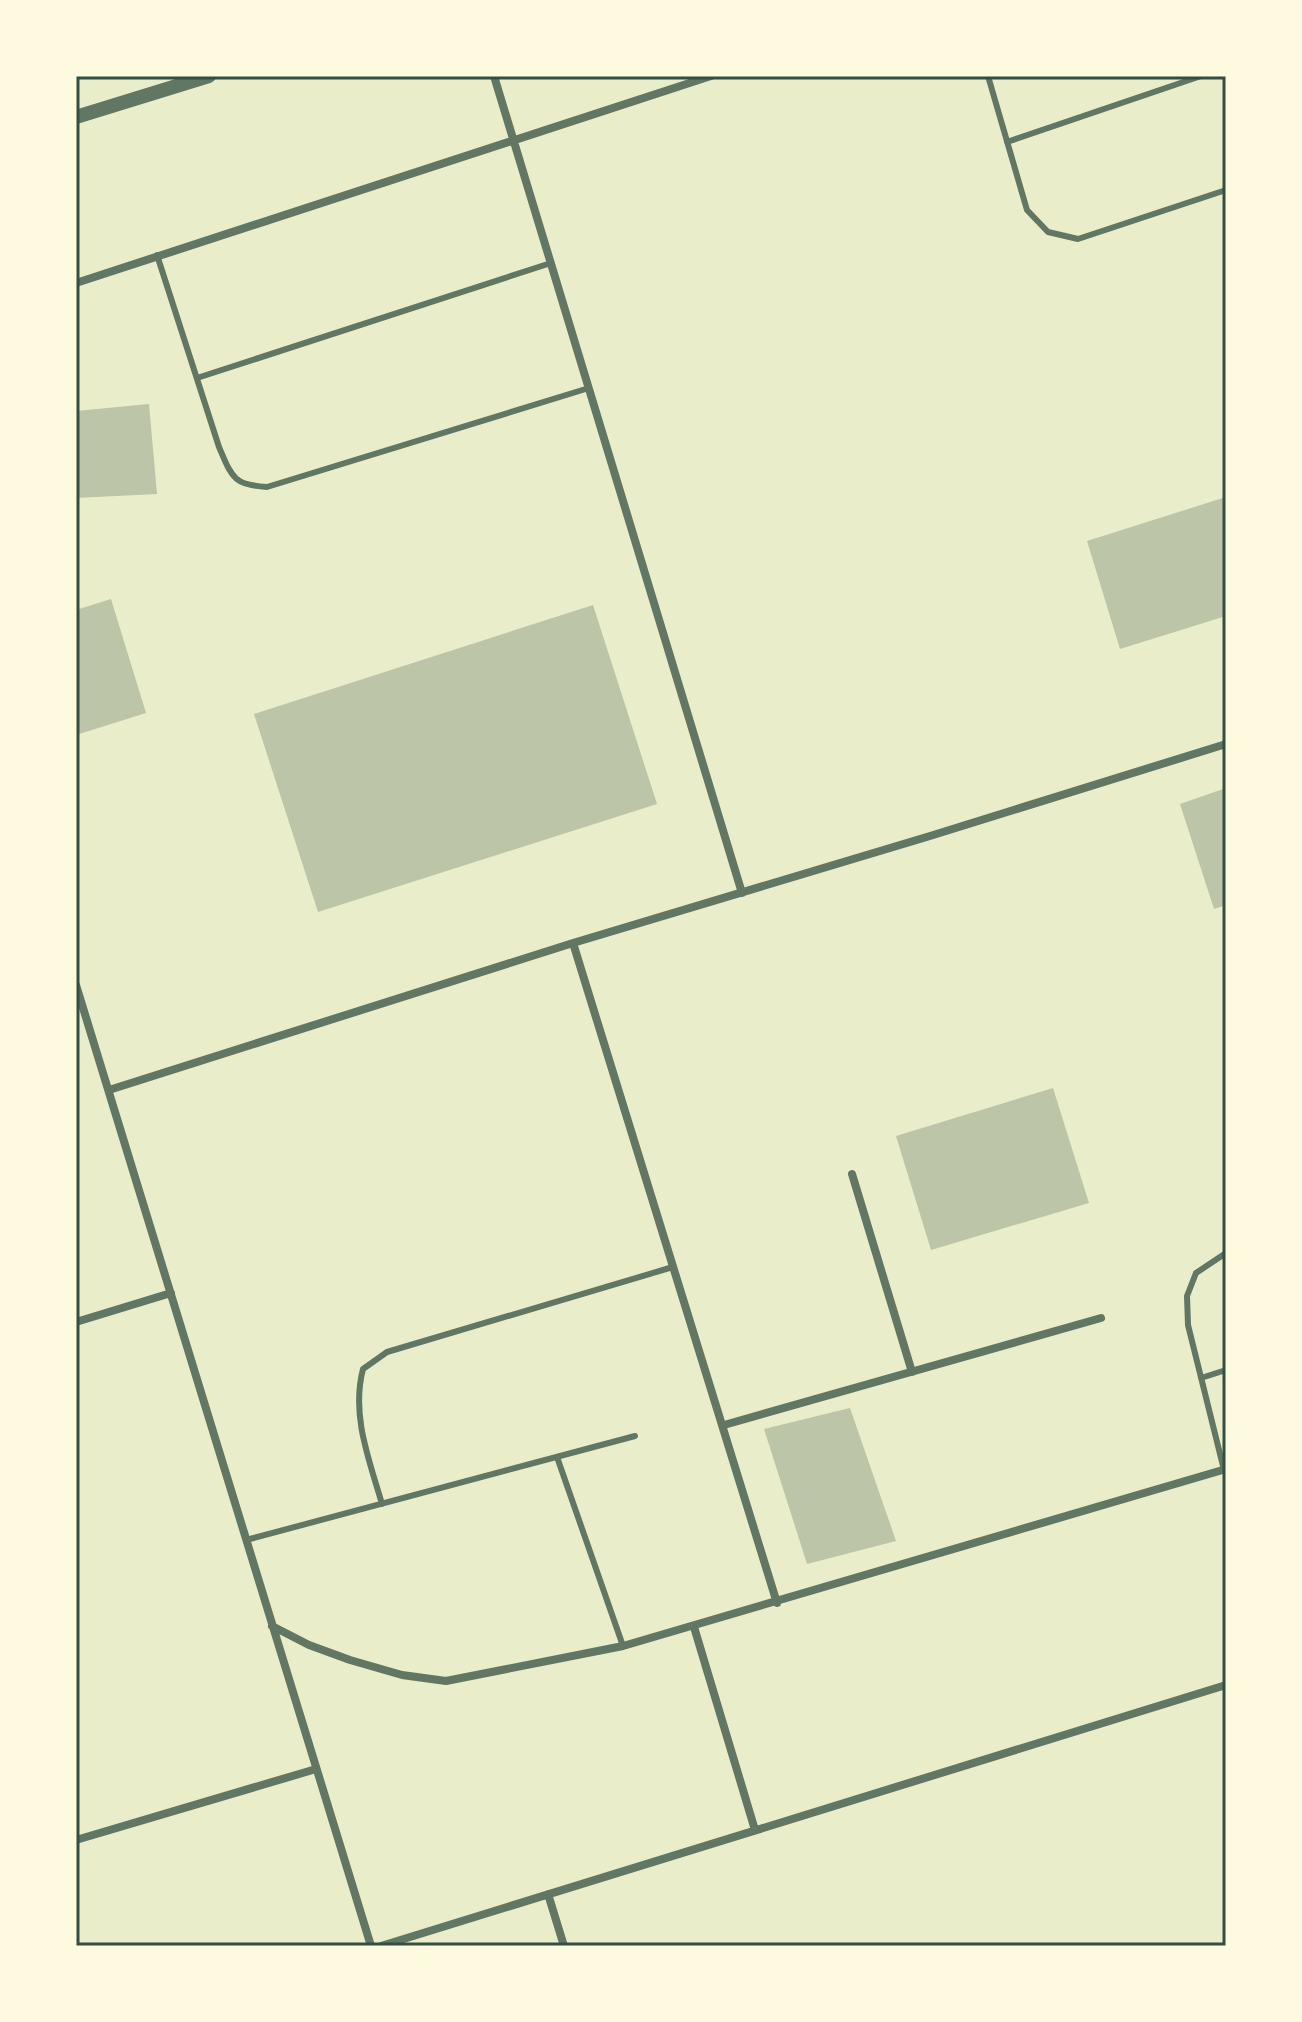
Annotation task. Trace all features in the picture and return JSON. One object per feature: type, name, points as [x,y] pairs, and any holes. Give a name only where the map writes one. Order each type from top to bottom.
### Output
[{"type":"street","points":[[76,117],[209,76]]},
{"type":"street","points":[[494,76],[742,893]]},
{"type":"street","points":[[76,283],[711,76]]},
{"type":"street","points":[[109,1090],[573,943],[1226,744]]},
{"type":"street","points":[[573,943],[777,1603]]},
{"type":"street","points":[[76,985],[371,1946]]},
{"type":"street","points":[[852,1174],[912,1372]]},
{"type":"street","points":[[76,1322],[171,1293]]},
{"type":"street","points":[[724,1425],[1101,1318]]},
{"type":"street","points":[[272,1626],[309,1645],[350,1660],[402,1675],[446,1681],[623,1646],[694,1627],[1225,1470]]},
{"type":"street","points":[[694,1627],[755,1830]]},
{"type":"street","points":[[381,1946],[1226,1685]]},
{"type":"street","points":[[76,1840],[316,1769]]},
{"type":"street","points":[[548,1894],[564,1946]]},
{"type":"lane","points":[[988,76],[1027,210],[1048,232],[1078,239],[1226,190]]},
{"type":"lane","points":[[1007,142],[1201,76]]},
{"type":"lane","points":[[157,255],[230,472],[246,486],[267,487],[589,388]]},
{"type":"lane","points":[[197,378],[551,263]]},
{"type":"lane","points":[[1225,1470],[1188,1325],[1187,1296],[1196,1273],[1226,1253]]},
{"type":"lane","points":[[382,1504],[359,1420],[357,1389],[363,1369],[387,1352],[673,1267]]},
{"type":"lane","points":[[1201,1378],[1226,1370]]},
{"type":"lane","points":[[246,1540],[635,1436]]},
{"type":"lane","points":[[557,1457],[623,1646]]},
{"type":"building","points":[[149,404],[157,494],[76,498],[76,411]]},
{"type":"building","points":[[1226,497],[1226,616],[1120,649],[1087,541]]},
{"type":"building","points":[[111,599],[146,713],[76,735],[76,610]]},
{"type":"building","points":[[593,605],[657,804],[318,912],[254,714]]},
{"type":"building","points":[[1226,788],[1226,905],[1214,909],[1180,804]]},
{"type":"building","points":[[1053,1088],[1089,1203],[931,1250],[896,1136]]},
{"type":"building","points":[[850,1408],[896,1541],[807,1564],[764,1429]]}]
